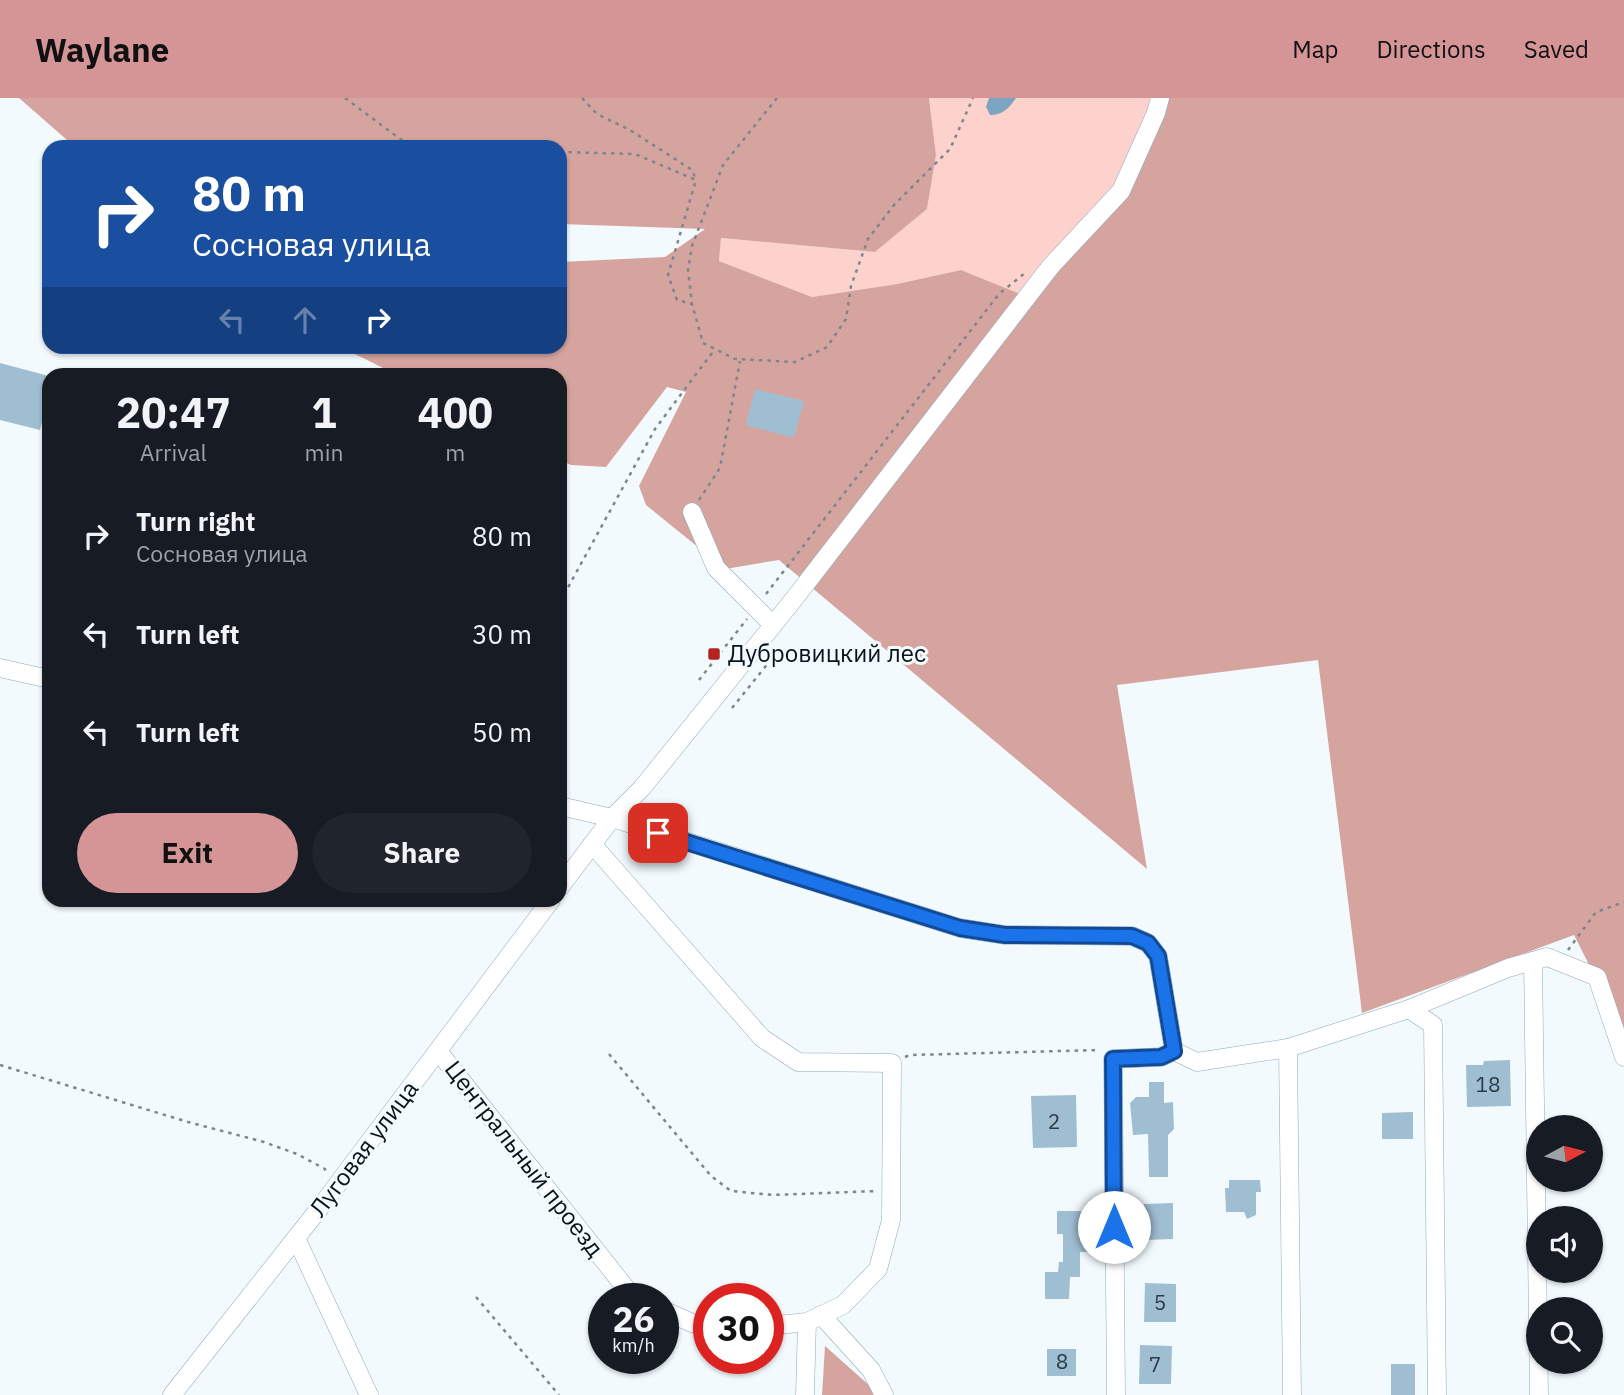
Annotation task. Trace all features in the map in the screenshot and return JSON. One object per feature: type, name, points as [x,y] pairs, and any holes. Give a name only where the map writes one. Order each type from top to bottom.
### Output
[{"type":"street","points":[[567,878],[612,818],[642,788],[773,625],[1051,266],[1121,191],[1156,113],[1160,98]]},
{"type":"street","points":[[692,512],[716,568],[773,625]]},
{"type":"street","points":[[0,668],[42,677]]},
{"type":"street","points":[[567,808],[612,818],[960,928],[1005,935],[1132,936],[1148,943],[1158,956],[1174,1051]]},
{"type":"street","points":[[592,844],[762,1038],[798,1062],[892,1063],[891,1220],[878,1269],[843,1305],[814,1318],[784,1323]]},
{"type":"street","name":"Луговая улица","points":[[172,1395],[337,1185],[546,907]]},
{"type":"street","points":[[1174,1051],[1197,1062],[1288,1048],[1409,1009],[1508,968],[1547,957],[1597,976],[1624,1057]]},
{"type":"street","points":[[1533,961],[1538,1395]]},
{"type":"street","points":[[1409,1009],[1433,1025],[1437,1395]]},
{"type":"street","points":[[1288,1048],[1292,1395]]},
{"type":"street","name":"Центральный проезд","points":[[438,1051],[622,1283]]},
{"type":"street","points":[[1115,1395],[1113,1059],[1161,1057],[1174,1051]]},
{"type":"street","points":[[294,1241],[301,1278]]},
{"type":"street","points":[[294,1241],[369,1395]]},
{"type":"street","points":[[805,1395],[814,1318]]},
{"type":"street","points":[[814,1318],[871,1370],[884,1395]]},
{"type":"path","points":[[345,98],[402,140]]},
{"type":"path","points":[[582,98],[597,114],[630,130],[691,170],[696,180],[668,275],[677,300],[692,304]]},
{"type":"path","points":[[777,98],[723,165],[692,246],[688,270],[692,304],[704,342],[741,360],[795,362],[827,347],[846,319],[851,286],[868,239],[894,205],[950,149],[972,98]]},
{"type":"path","points":[[567,152],[635,154],[696,180]]},
{"type":"path","points":[[699,680],[999,294],[1030,268]]},
{"type":"path","points":[[567,589],[655,429],[715,349]]},
{"type":"path","points":[[692,512],[720,468],[741,360]]},
{"type":"path","points":[[732,708],[778,651]]},
{"type":"path","points":[[1561,961],[1596,912],[1624,902]]},
{"type":"path","points":[[892,1063],[910,1055],[1104,1050],[1113,1059]]},
{"type":"path","points":[[609,1054],[711,1176],[731,1191],[773,1195],[891,1190]]},
{"type":"path","points":[[0,1065],[264,1142],[325,1169],[330,1182],[337,1185]]},
{"type":"path","points":[[476,1297],[559,1395]]},
{"type":"shaded area","points":[[19,98],[929,98],[936,155],[927,209],[875,252],[721,238],[719,261],[812,297],[897,284],[961,270],[1028,297],[1121,191],[1160,98],[1624,98],[1624,1034],[1574,935],[1362,1013],[1318,660],[1117,685],[1147,869],[779,560],[725,569],[646,505],[639,486],[686,392],[667,387],[606,467],[571,465],[567,463],[567,368],[383,368],[355,354],[567,354],[567,262],[665,257],[705,229],[567,224],[567,140],[67,140]]},
{"type":"shaded area","points":[[929,98],[1160,98],[1121,191],[1028,297],[961,270],[897,284],[812,297],[719,261],[721,238],[875,252],[927,209],[936,155]]},
{"type":"shaded area","points":[[825,1346],[880,1395],[822,1395]]},
{"type":"water","points":[[989,98],[1016,98],[999,114],[990,115],[986,107]]},
{"type":"building","points":[[0,363],[42,374],[40,430],[0,420]]},
{"type":"building","points":[[755,389],[804,401],[794,438],[746,425]]},
{"type":"building","points":[[1510,1060],[1511,1106],[1467,1107],[1466,1065]]},
{"type":"building","points":[[1149,1082],[1164,1082],[1164,1103],[1173,1102],[1174,1129],[1168,1135],[1168,1177],[1149,1177],[1148,1134],[1133,1135],[1130,1103],[1136,1097],[1149,1097]]},
{"type":"building","points":[[1076,1095],[1077,1147],[1033,1148],[1031,1096]]},
{"type":"building","points":[[1413,1112],[1413,1139],[1382,1139],[1382,1113]]},
{"type":"building","points":[[1229,1180],[1260,1180],[1261,1192],[1256,1192],[1256,1215],[1247,1219],[1244,1212],[1226,1212],[1225,1188],[1229,1188]]},
{"type":"building","points":[[1173,1203],[1173,1239],[1145,1240],[1144,1204]]},
{"type":"building","points":[[1057,1211],[1081,1211],[1081,1233],[1094,1233],[1094,1252],[1080,1252],[1080,1277],[1070,1277],[1069,1299],[1045,1299],[1045,1272],[1058,1272],[1059,1262],[1063,1262],[1063,1234],[1057,1234]]},
{"type":"building","points":[[1145,1283],[1176,1284],[1176,1322],[1144,1322]]},
{"type":"building","points":[[1140,1345],[1172,1346],[1171,1384],[1139,1384]]},
{"type":"building","points":[[1047,1349],[1076,1349],[1076,1376],[1047,1376]]},
{"type":"building","points":[[1391,1364],[1415,1364],[1415,1395],[1391,1395]]},
{"type":"place","name":"Дубровицкий лес","points":[[714,654]]},
{"type":"route","points":[[658,833],[960,928],[1005,935],[1132,936],[1148,943],[1158,956],[1174,1051],[1161,1057],[1113,1059],[1114,1227]]}]
